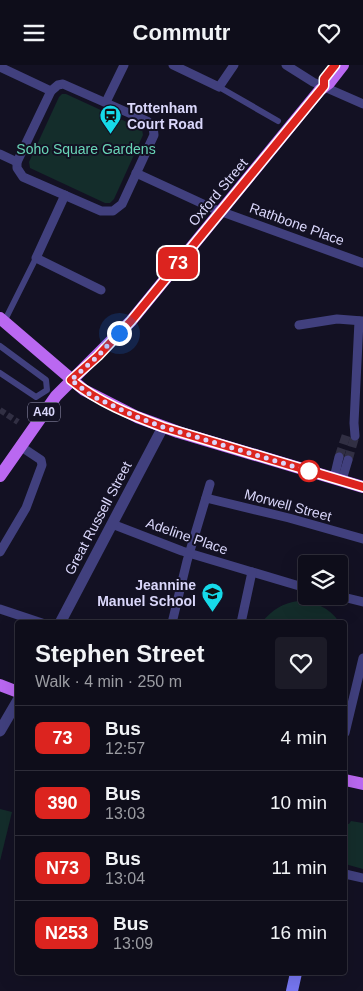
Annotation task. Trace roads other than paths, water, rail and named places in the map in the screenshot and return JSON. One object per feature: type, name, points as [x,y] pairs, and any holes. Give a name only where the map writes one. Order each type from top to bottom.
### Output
[{"type":"main road","name":"Oxford Street","points":[[324,86],[324,79],[335,65]]},
{"type":"main road","name":"Oxford Street","points":[[71,380],[98,356],[131,321],[218,210],[343,65]]},
{"type":"main road","points":[[3,318],[71,380],[92,396],[163,427],[363,487]]},
{"type":"main road","name":"A40","points":[[0,476],[56,396],[71,380]]},
{"type":"main road","points":[[0,685],[15,692]]},
{"type":"main road","points":[[347,780],[363,784]]},
{"type":"main road","points":[[292,991],[296,975]]},
{"type":"street","points":[[106,102],[124,65]]},
{"type":"street","points":[[174,65],[220,87],[278,121]]},
{"type":"street","points":[[220,87],[234,65]]},
{"type":"street","points":[[286,65],[313,82],[363,104]]},
{"type":"street","points":[[0,67],[51,91]]},
{"type":"street","points":[[67,84],[148,121],[154,126],[154,135],[122,204],[113,211],[101,211],[23,177],[17,168],[17,162],[51,91],[58,85],[67,84]]},
{"type":"street","points":[[0,154],[17,162]]},
{"type":"street","name":"Rathbone Place","points":[[136,173],[199,203],[363,263]]},
{"type":"street","points":[[3,318],[36,258],[65,195]]},
{"type":"street","points":[[36,258],[101,290]]},
{"type":"street","points":[[299,325],[337,319],[361,321],[354,423],[351,435]]},
{"type":"street","points":[[0,346],[46,380],[48,390],[36,397],[0,373]]},
{"type":"street","name":"Great Russell Street","points":[[62,620],[163,427]]},
{"type":"street","points":[[0,552],[26,508],[42,465],[41,460],[20,446]]},
{"type":"street","points":[[338,479],[344,458]]},
{"type":"street","points":[[173,620],[210,484]]},
{"type":"street","name":"Morwell Street","points":[[206,498],[290,518],[363,539]]},
{"type":"street","name":"Adeline Place","points":[[112,524],[182,551],[298,586]]},
{"type":"street","points":[[242,620],[252,572]]},
{"type":"street","points":[[348,598],[363,602]]},
{"type":"street","points":[[0,609],[33,620]]},
{"type":"street","points":[[347,725],[363,658]]},
{"type":"street","points":[[0,731],[15,705]]},
{"type":"street","points":[[347,874],[363,878]]},
{"type":"tunnel","points":[[0,410],[18,422]]},
{"type":"tunnel","points":[[339,457],[347,433]]},
{"type":"tunnel","points":[[348,460],[355,436]]},
{"type":"place","name":"Tottenham Court Road","points":[[111,135]]},
{"type":"place","name":"Jeannine Manuel School","points":[[212,612]]},
{"type":"park label","name":"Soho Square Gardens","points":[[86,149]]}]
